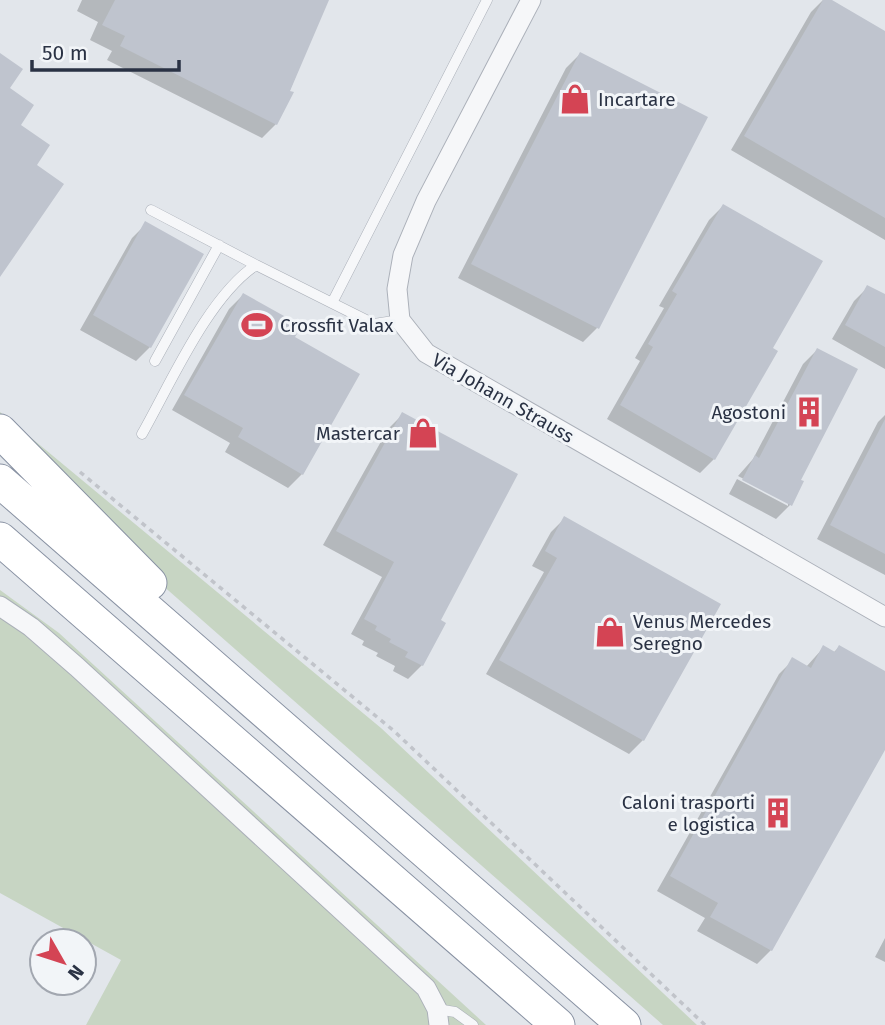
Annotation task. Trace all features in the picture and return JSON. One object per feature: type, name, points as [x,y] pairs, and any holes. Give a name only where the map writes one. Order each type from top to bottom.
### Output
[{"type":"highway","points":[[0,430],[125,560],[202,629],[214,663],[223,675]]},
{"type":"highway","points":[[0,481],[624,1025]]},
{"type":"highway","points":[[0,539],[558,1025]]},
{"type":"highway","points":[[0,569],[86,637],[195,709]]},
{"type":"street","points":[[400,320],[397,289],[403,255],[426,201],[531,0]]},
{"type":"street","name":"Via Johann Strauss","points":[[400,320],[426,354],[885,617]]},
{"type":"street","points":[[0,606],[31,627],[78,667],[426,988],[438,1017]]},
{"type":"lane","points":[[332,303],[486,0]]},
{"type":"lane","points":[[150,210],[374,324],[400,320]]},
{"type":"lane","points":[[155,361],[219,245]]},
{"type":"lane","points":[[142,435],[222,296],[240,276],[256,265]]},
{"type":"lane","points":[[438,1017],[454,1012],[472,1025]]},
{"type":"path","points":[[78,470],[394,731],[705,1025]]},
{"type":"green space","points":[[0,412],[381,728],[697,1025],[663,1025],[161,584],[0,419]]},
{"type":"green space","points":[[0,590],[59,633],[486,1025],[86,1025],[121,960],[98,947],[98,927],[61,927],[0,893]]},
{"type":"building","points":[[115,0],[329,0],[290,91],[294,92],[277,125],[120,46],[125,36],[102,25]]},
{"type":"building","points":[[823,0],[832,0],[885,31],[885,218],[744,136]]},
{"type":"building","points":[[580,52],[708,117],[599,329],[471,264]]},
{"type":"building","points":[[0,53],[23,69],[10,88],[34,105],[21,125],[50,145],[37,165],[64,184],[0,277]]},
{"type":"building","points":[[723,204],[823,261],[773,348],[778,351],[715,460],[620,405],[653,347],[648,344],[677,294],[672,291]]},
{"type":"building","points":[[145,221],[204,254],[151,348],[93,315]]},
{"type":"building","points":[[867,285],[885,294],[885,347],[845,325]]},
{"type":"building","points":[[243,293],[302,326],[295,337],[360,374],[303,475],[238,437],[243,428],[184,395]]},
{"type":"building","name":"Agostoni","points":[[817,348],[858,369],[801,480],[804,481],[792,506],[742,480],[755,455],[759,458]]},
{"type":"building","points":[[402,412],[518,474],[441,620],[446,623],[423,666],[405,657],[408,652],[389,642],[391,639],[375,630],[377,626],[364,619],[394,562],[336,531]]},
{"type":"building","points":[[885,419],[885,554],[830,525]]},
{"type":"building","name":"Venus Mercedes Seregno","points":[[564,516],[721,604],[644,741],[499,660],[557,558],[545,551]]},
{"type":"building","name":"Caloni trasporti e logistica","points":[[823,645],[835,652],[839,645],[885,671],[885,750],[772,951],[710,917],[718,903],[670,876],[792,657],[811,668]]},
{"type":"place","name":"Incartare","points":[[575,99]]},
{"type":"place","name":"Crossfit Valax","points":[[257,325]]},
{"type":"place","name":"Agostoni","points":[[809,412]]},
{"type":"place","name":"Mastercar","points":[[423,433]]},
{"type":"place","name":"Venus Mercedes Seregno","points":[[610,632]]},
{"type":"place","name":"Caloni trasporti e logistica","points":[[778,813]]}]
